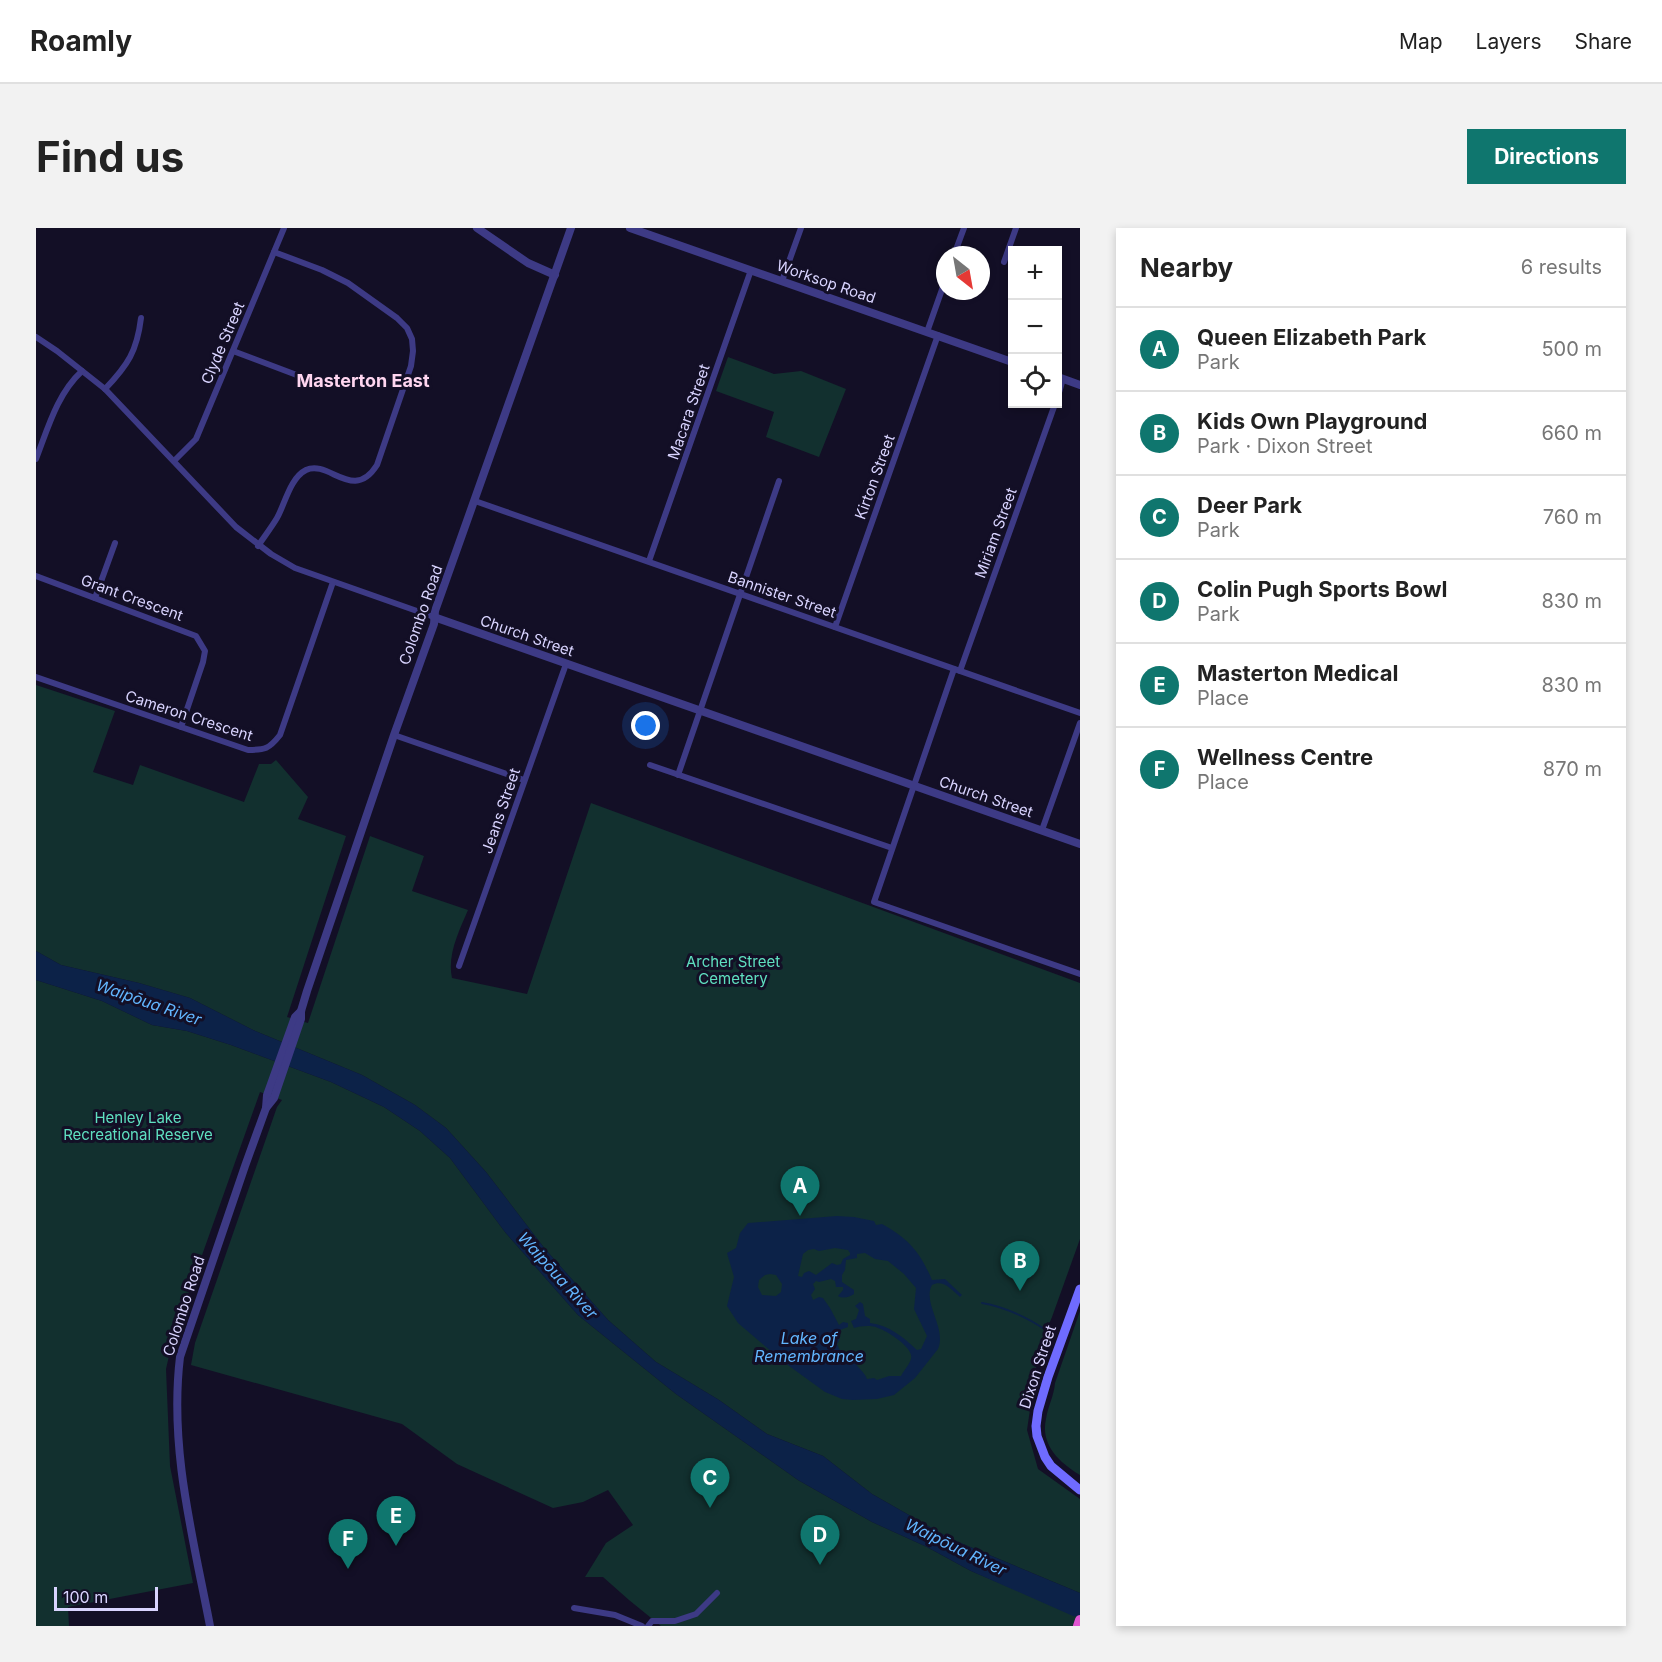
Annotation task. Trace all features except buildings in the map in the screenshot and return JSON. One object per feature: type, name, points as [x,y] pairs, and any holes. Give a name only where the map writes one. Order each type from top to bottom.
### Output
[{"type":"highway","points":[[1078,1626],[1080,1620]]},
{"type":"main road","name":"Dixon Street","points":[[1080,1289],[1048,1377],[1036,1426],[1037,1436],[1051,1466],[1080,1490]]},
{"type":"main road","name":"Dixon Street","points":[[1069,1480],[1080,1483]]},
{"type":"street","name":"Clyde Street","points":[[174,461],[196,439],[284,228]]},
{"type":"street","points":[[477,228],[528,262],[555,275]]},
{"type":"street","name":"Colombo Road","points":[[210,1626],[180,1470],[177,1380],[180,1357],[299,1016],[393,735],[434,624],[439,601],[572,228]]},
{"type":"street","name":"Worksop Road","points":[[630,228],[1008,361]]},
{"type":"street","points":[[782,281],[801,228]]},
{"type":"street","points":[[957,246],[964,228]]},
{"type":"street","points":[[1004,262],[1016,228]]},
{"type":"street","points":[[258,546],[277,518],[299,475],[307,470],[317,469],[351,481],[362,480],[370,475],[376,465],[411,366],[413,351],[412,339],[406,328],[388,311],[348,283],[322,270],[274,252]]},
{"type":"street","name":"Macara Street","points":[[649,561],[751,270]]},
{"type":"street","points":[[927,332],[938,300]]},
{"type":"street","points":[[105,389],[128,362],[136,344],[141,318]]},
{"type":"street","name":"Kirton Street","points":[[835,627],[938,335]]},
{"type":"street","name":"Church Street","points":[[36,338],[57,351],[105,389],[236,527],[258,546],[295,568],[1080,844]]},
{"type":"street","points":[[233,351],[302,377]]},
{"type":"street","points":[[36,459],[58,404],[72,381],[82,371]]},
{"type":"street","points":[[1062,379],[1080,385]]},
{"type":"street","name":"Miriam Street","points":[[1054,408],[914,786],[874,902],[1080,974]]},
{"type":"street","points":[[678,775],[780,481]]},
{"type":"street","name":"Bannister Street","points":[[475,501],[1080,713]]},
{"type":"street","points":[[95,598],[115,543]]},
{"type":"street","name":"Grant Crescent","points":[[36,576],[196,636],[205,651],[181,727]]},
{"type":"street","name":"Cameron Crescent","points":[[36,677],[248,750],[262,750],[273,744],[280,735],[333,582]]},
{"type":"street","name":"Jeans Street","points":[[459,966],[566,664]]},
{"type":"street","points":[[1042,830],[1080,723]]},
{"type":"street","points":[[393,735],[524,780]]},
{"type":"street","points":[[650,765],[892,848]]},
{"type":"street","points":[[648,1626],[652,1621],[675,1621],[696,1614],[717,1593]]},
{"type":"street","points":[[574,1608],[615,1616],[642,1626]]},
{"type":"green space","points":[[728,357],[774,374],[801,371],[846,389],[819,457],[766,437],[774,412],[716,391]]},
{"type":"green space","name":"Archer Street Cemetery","points":[[36,685],[115,711],[93,772],[133,785],[140,765],[244,802],[259,764],[271,764],[276,760],[308,797],[298,819],[346,836],[287,1017],[308,1023],[370,836],[424,856],[412,891],[468,910],[452,952],[452,978],[527,994],[591,803],[1080,983],[1080,1239],[1039,1348],[1027,1430],[1038,1469],[1080,1499],[1080,1593],[951,1539],[872,1494],[823,1456],[767,1434],[719,1400],[656,1362],[608,1320],[545,1249],[486,1172],[446,1128],[415,1105],[362,1075],[253,1030],[190,998],[139,983],[61,965],[36,951]]},
{"type":"green space","name":"Henley Lake Recreational Reserve","points":[[36,980],[102,1001],[152,1025],[187,1031],[231,1045],[331,1082],[384,1107],[420,1131],[450,1158],[505,1232],[578,1315],[676,1394],[798,1480],[872,1522],[927,1547],[971,1571],[1080,1617],[1080,1626],[661,1626],[603,1577],[585,1577],[606,1543],[633,1525],[608,1490],[583,1502],[553,1508],[457,1464],[402,1424],[191,1365],[195,1343],[277,1107],[282,1100],[260,1092],[174,1334],[166,1369],[170,1466],[193,1583],[68,1607],[69,1626],[36,1626]]},
{"type":"green space","points":[[1080,1311],[1080,1475],[1065,1465],[1053,1452],[1046,1437],[1045,1428],[1055,1383]]},
{"type":"water","name":"Waipōua River","points":[[36,951],[61,965],[139,983],[190,998],[253,1030],[362,1075],[415,1105],[446,1128],[486,1172],[545,1249],[608,1320],[656,1362],[719,1400],[767,1434],[823,1456],[872,1494],[951,1539],[1080,1593],[1080,1617],[1073,1616],[971,1571],[927,1547],[872,1522],[798,1480],[676,1394],[578,1315],[505,1232],[450,1158],[420,1131],[384,1107],[331,1082],[231,1045],[187,1031],[152,1025],[102,1001],[36,980]]},
{"type":"water","name":"Lake of Remembrance","points":[[837,1216],[874,1221],[876,1225],[882,1224],[913,1247],[932,1280],[945,1279],[962,1295],[960,1297],[944,1284],[932,1285],[930,1300],[939,1333],[938,1349],[915,1378],[894,1395],[877,1399],[853,1400],[842,1399],[825,1392],[785,1363],[738,1323],[727,1306],[734,1277],[727,1253],[736,1248],[740,1233],[748,1223]],"holes":[[[835,1248],[848,1250],[850,1255],[843,1259],[841,1264],[832,1263],[816,1275],[809,1271],[802,1277],[798,1276],[803,1254],[808,1250],[819,1251]],[[865,1253],[875,1259],[888,1261],[916,1288],[914,1309],[927,1336],[921,1349],[917,1350],[890,1329],[870,1323],[870,1319],[865,1316],[863,1304],[860,1302],[855,1306],[859,1310],[856,1319],[851,1321],[854,1328],[869,1326],[882,1330],[906,1347],[911,1357],[910,1363],[901,1376],[889,1376],[877,1380],[867,1379],[852,1356],[841,1353],[837,1344],[840,1330],[848,1327],[848,1323],[843,1322],[839,1325],[823,1298],[813,1300],[811,1295],[815,1289],[813,1284],[816,1281],[831,1279],[835,1281],[836,1287],[843,1287],[838,1296],[846,1297],[854,1294],[854,1290],[842,1282],[842,1275],[846,1260],[857,1258],[857,1254]],[[765,1275],[776,1275],[782,1284],[781,1292],[776,1296],[762,1295],[758,1287],[759,1280]]]},
{"type":"waterway","points":[[982,1303],[1015,1313],[1046,1330]]},
{"type":"place","name":"Queen Elizabeth Park","points":[[800,1216]]},
{"type":"place","name":"Kids Own Playground","points":[[1020,1291]]},
{"type":"place","name":"Deer Park","points":[[710,1508]]},
{"type":"place","name":"Masterton Medical","points":[[396,1546]]},
{"type":"place","name":"Colin Pugh Sports Bowl","points":[[820,1565]]},
{"type":"place","name":"Wellness Centre","points":[[348,1569]]},
{"type":"district","name":"Masterton East","points":[[363,381]]}]
